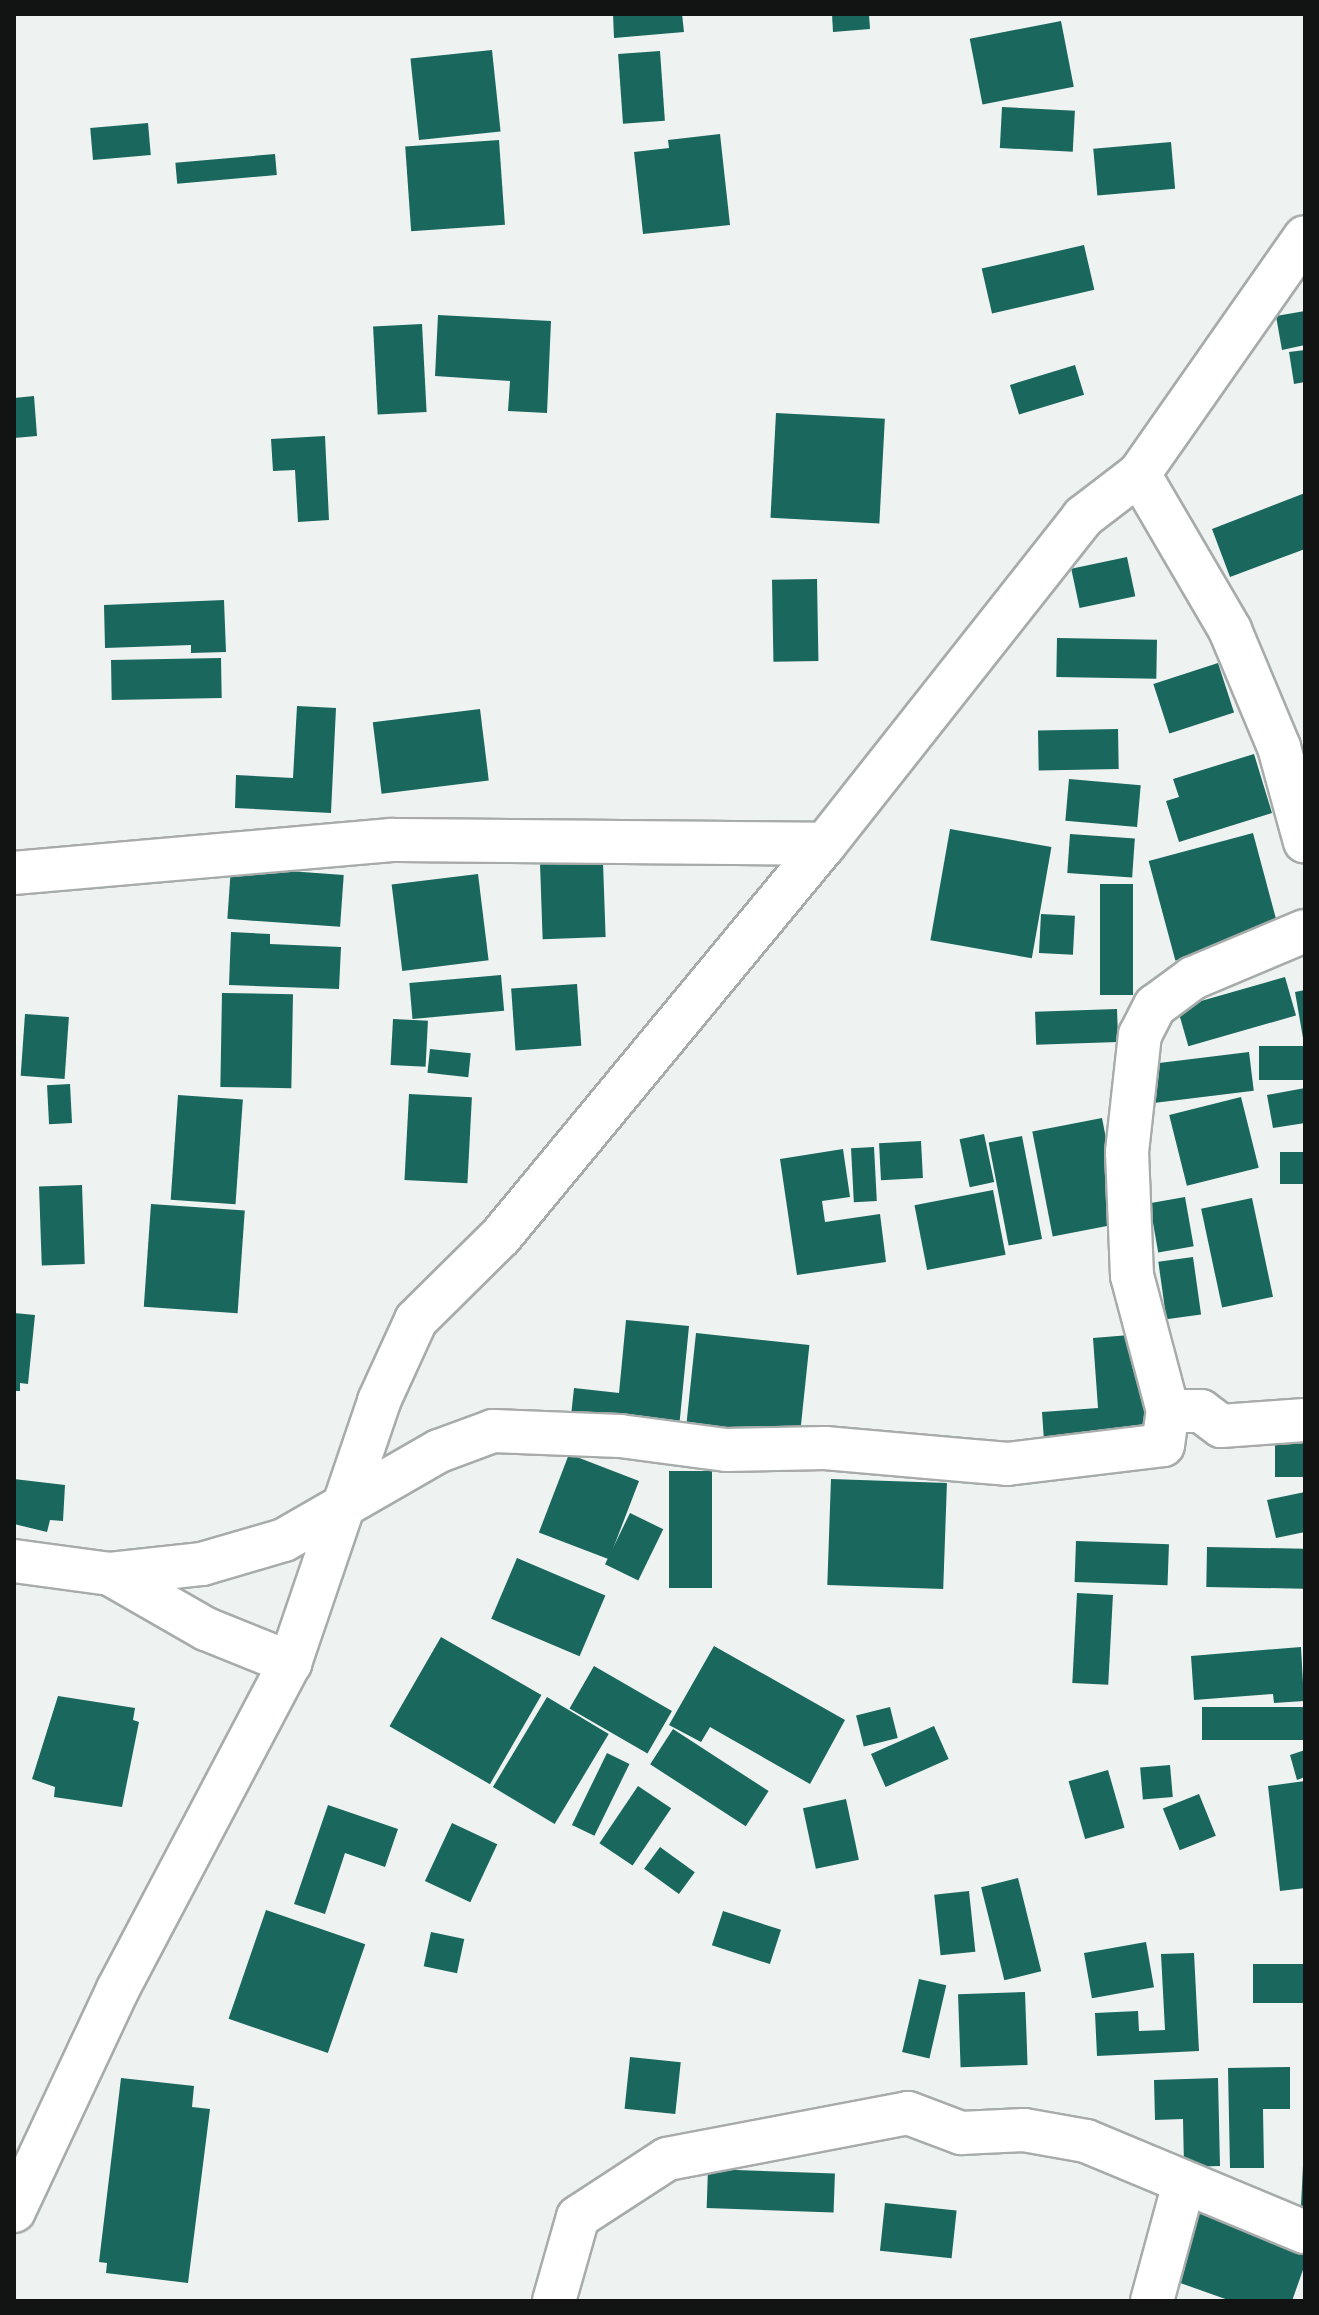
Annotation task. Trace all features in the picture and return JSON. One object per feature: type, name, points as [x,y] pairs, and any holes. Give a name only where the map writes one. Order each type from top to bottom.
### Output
[{"type":"street","points":[[14,2211],[118,1989],[290,1663],[379,1401],[416,1320],[501,1236],[825,844],[1083,517],[1139,474],[1305,237]]},
{"type":"street","points":[[1139,474],[1292,739],[1305,842]]},
{"type":"street","points":[[14,873],[391,840],[825,844]]},
{"type":"street","points":[[14,1561],[110,1574],[202,1564],[284,1540],[348,1499],[439,1451],[493,1431],[620,1436],[726,1450],[825,1448],[1007,1464],[1163,1445],[1168,1411],[1132,1276],[1127,1152],[1140,1035],[1155,1006],[1193,978],[1305,931]]},
{"type":"street","points":[[1168,1411],[1201,1411],[1221,1426],[1305,1420]]},
{"type":"street","points":[[110,1574],[206,1629],[290,1663]]},
{"type":"street","points":[[554,2301],[578,2217],[667,2159],[908,2113],[961,2133],[1024,2130],[1086,2141],[1305,2232]]},
{"type":"street","points":[[1152,2301],[1184,2183]]},
{"type":"building","points":[[613,14],[682,14],[684,32],[614,38]]},
{"type":"building","points":[[832,14],[869,14],[870,29],[833,32]]},
{"type":"building","points":[[1061,21],[1074,87],[982,105],[970,39]]},
{"type":"building","points":[[492,50],[501,132],[419,140],[410,59]]},
{"type":"building","points":[[660,51],[665,121],[623,124],[618,54]]},
{"type":"building","points":[[1002,107],[1075,111],[1073,152],[1000,148]]},
{"type":"building","points":[[148,123],[151,155],[93,160],[90,128]]},
{"type":"building","points":[[720,134],[730,225],[643,234],[634,152],[669,148],[668,140]]},
{"type":"building","points":[[499,140],[505,225],[411,231],[405,147]]},
{"type":"building","points":[[1171,142],[1175,189],[1097,196],[1093,149]]},
{"type":"building","points":[[275,154],[277,175],[177,184],[175,163]]},
{"type":"building","points":[[1084,245],[1094,290],[992,313],[982,269]]},
{"type":"building","points":[[1305,311],[1305,345],[1282,350],[1276,316]]},
{"type":"building","points":[[438,315],[551,321],[547,413],[508,411],[510,381],[435,376]]},
{"type":"building","points":[[422,324],[427,412],[378,414],[373,327]]},
{"type":"building","points":[[1305,350],[1305,382],[1294,384],[1289,352]]},
{"type":"building","points":[[1075,365],[1084,395],[1019,415],[1010,385]]},
{"type":"building","points":[[34,396],[37,436],[14,438],[14,398]]},
{"type":"building","points":[[776,413],[885,419],[879,524],[771,518]]},
{"type":"building","points":[[325,436],[329,520],[298,522],[295,470],[273,471],[271,439]]},
{"type":"building","points":[[1305,493],[1305,549],[1230,577],[1212,529]]},
{"type":"building","points":[[1127,557],[1135,596],[1080,608],[1071,569]]},
{"type":"building","points":[[817,579],[818,661],[773,662],[772,580]]},
{"type":"building","points":[[224,600],[226,652],[191,653],[191,645],[105,648],[104,605]]},
{"type":"building","points":[[1057,638],[1157,640],[1156,679],[1056,677]]},
{"type":"building","points":[[221,658],[222,698],[112,700],[111,660]]},
{"type":"building","points":[[1218,663],[1234,712],[1169,733],[1153,684]]},
{"type":"building","points":[[297,706],[336,708],[331,813],[235,808],[236,775],[293,778]]},
{"type":"building","points":[[480,709],[489,780],[382,794],[373,722]]},
{"type":"building","points":[[1118,729],[1119,769],[1039,770],[1038,730]]},
{"type":"building","points":[[1254,754],[1272,813],[1179,842],[1166,801],[1179,797],[1173,779]]},
{"type":"building","points":[[1069,779],[1141,785],[1137,827],[1065,821]]},
{"type":"building","points":[[950,829],[1051,847],[1032,958],[930,940]]},
{"type":"building","points":[[1253,833],[1280,932],[1175,960],[1149,861]]},
{"type":"building","points":[[1070,834],[1135,839],[1132,877],[1067,873]]},
{"type":"building","points":[[603,862],[606,937],[543,939],[540,864]]},
{"type":"building","points":[[231,867],[344,875],[340,927],[227,919]]},
{"type":"building","points":[[478,874],[489,960],[402,971],[392,885]]},
{"type":"building","points":[[1100,884],[1133,884],[1133,995],[1100,995]]},
{"type":"building","points":[[1041,914],[1075,916],[1073,955],[1039,953]]},
{"type":"building","points":[[231,932],[270,934],[270,944],[341,947],[339,989],[229,985]]},
{"type":"building","points":[[501,975],[504,1011],[412,1019],[409,983]]},
{"type":"building","points":[[1285,977],[1296,1015],[1188,1046],[1177,1008]]},
{"type":"building","points":[[577,984],[581,1046],[515,1050],[511,989]]},
{"type":"building","points":[[1305,990],[1305,1038],[1303,1038],[1295,992]]},
{"type":"building","points":[[222,993],[293,994],[291,1088],[220,1087]]},
{"type":"building","points":[[1117,1009],[1118,1042],[1036,1045],[1035,1012]]},
{"type":"building","points":[[25,1014],[69,1017],[65,1079],[21,1076]]},
{"type":"building","points":[[393,1019],[428,1021],[426,1067],[391,1065]]},
{"type":"building","points":[[1259,1046],[1305,1046],[1305,1080],[1259,1080]]},
{"type":"building","points":[[430,1049],[471,1053],[468,1077],[427,1073]]},
{"type":"building","points":[[1249,1052],[1254,1091],[1146,1104],[1141,1065]]},
{"type":"building","points":[[70,1084],[72,1123],[49,1124],[47,1085]]},
{"type":"building","points":[[1305,1088],[1305,1123],[1273,1128],[1267,1095]]},
{"type":"building","points":[[409,1094],[472,1097],[467,1183],[404,1180]]},
{"type":"building","points":[[178,1095],[243,1100],[236,1204],[171,1200]]},
{"type":"building","points":[[1241,1097],[1259,1168],[1187,1186],[1169,1115]]},
{"type":"building","points":[[1102,1118],[1122,1223],[1053,1237],[1032,1132]]},
{"type":"building","points":[[984,1134],[994,1182],[970,1187],[960,1139]]},
{"type":"building","points":[[1022,1136],[1042,1239],[1009,1246],[989,1142]]},
{"type":"building","points":[[921,1141],[923,1178],[881,1180],[879,1143]]},
{"type":"building","points":[[874,1147],[877,1201],[854,1202],[851,1148]]},
{"type":"building","points":[[843,1149],[850,1197],[822,1201],[825,1222],[880,1214],[886,1262],[797,1275],[780,1159]]},
{"type":"building","points":[[1280,1152],[1305,1152],[1305,1184],[1280,1184]]},
{"type":"building","points":[[82,1185],[85,1264],[42,1265],[39,1187]]},
{"type":"building","points":[[993,1190],[1006,1255],[927,1270],[914,1205]]},
{"type":"building","points":[[1185,1197],[1194,1246],[1158,1252],[1150,1203]]},
{"type":"building","points":[[1252,1198],[1273,1297],[1222,1308],[1201,1209]]},
{"type":"building","points":[[151,1204],[245,1211],[238,1313],[144,1307]]},
{"type":"building","points":[[1193,1257],[1201,1314],[1166,1319],[1158,1262]]},
{"type":"building","points":[[14,1313],[35,1315],[28,1384],[20,1383],[20,1391],[14,1391]]},
{"type":"building","points":[[626,1320],[689,1326],[679,1428],[571,1416],[574,1388],[619,1393]]},
{"type":"building","points":[[696,1333],[809,1345],[799,1439],[686,1427]]},
{"type":"building","points":[[1142,1334],[1149,1433],[1044,1441],[1042,1412],[1098,1408],[1093,1338]]},
{"type":"building","points":[[1275,1441],[1305,1441],[1305,1477],[1275,1477]]},
{"type":"building","points":[[569,1454],[639,1481],[609,1559],[539,1532]]},
{"type":"building","points":[[669,1471],[712,1471],[712,1588],[669,1588]]},
{"type":"building","points":[[14,1479],[65,1485],[63,1521],[50,1520],[47,1532],[14,1524]]},
{"type":"building","points":[[831,1479],[947,1483],[943,1589],[827,1585]]},
{"type":"building","points":[[1305,1492],[1305,1532],[1276,1538],[1267,1500]]},
{"type":"building","points":[[630,1513],[663,1529],[638,1580],[605,1564]]},
{"type":"building","points":[[1076,1541],[1169,1544],[1168,1585],[1075,1582]]},
{"type":"building","points":[[1207,1547],[1304,1549],[1303,1589],[1206,1587]]},
{"type":"building","points":[[517,1558],[605,1596],[580,1656],[491,1619]]},
{"type":"building","points":[[1077,1593],[1113,1595],[1108,1685],[1072,1683]]},
{"type":"building","points":[[441,1637],[541,1695],[490,1784],[389,1726]]},
{"type":"building","points":[[714,1646],[845,1720],[810,1784],[710,1727],[701,1742],[669,1725]]},
{"type":"building","points":[[1301,1647],[1304,1701],[1274,1703],[1273,1694],[1194,1700],[1191,1656]]},
{"type":"building","points":[[594,1666],[672,1711],[647,1753],[570,1708]]},
{"type":"building","points":[[58,1696],[135,1708],[133,1720],[139,1722],[122,1807],[54,1797],[55,1787],[32,1779]]},
{"type":"building","points":[[547,1697],[609,1734],[555,1824],[493,1787]]},
{"type":"building","points":[[890,1707],[898,1738],[864,1747],[856,1715]]},
{"type":"building","points":[[1202,1707],[1305,1707],[1305,1740],[1202,1740]]},
{"type":"building","points":[[934,1726],[949,1759],[886,1787],[871,1754]]},
{"type":"building","points":[[673,1729],[769,1791],[746,1826],[650,1764]]},
{"type":"building","points":[[1305,1750],[1305,1777],[1297,1780],[1290,1755]]},
{"type":"building","points":[[607,1753],[629,1764],[594,1836],[572,1825]]},
{"type":"building","points":[[1170,1765],[1173,1797],[1143,1799],[1140,1768]]},
{"type":"building","points":[[1108,1770],[1125,1828],[1085,1839],[1069,1781]]},
{"type":"building","points":[[1305,1781],[1305,1888],[1280,1891],[1268,1786]]},
{"type":"building","points":[[638,1786],[671,1808],[633,1866],[599,1843]]},
{"type":"building","points":[[1199,1794],[1216,1836],[1180,1850],[1163,1809]]},
{"type":"building","points":[[846,1799],[859,1860],[816,1869],[803,1808]]},
{"type":"building","points":[[328,1805],[398,1829],[385,1867],[345,1853],[325,1914],[294,1904]]},
{"type":"building","points":[[452,1823],[497,1844],[470,1902],[425,1881]]},
{"type":"building","points":[[660,1847],[695,1872],[679,1894],[644,1869]]},
{"type":"building","points":[[1018,1878],[1041,1971],[1004,1980],[981,1887]]},
{"type":"building","points":[[969,1891],[975,1952],[941,1955],[934,1895]]},
{"type":"building","points":[[266,1910],[365,1944],[328,2053],[229,2019]]},
{"type":"building","points":[[723,1911],[781,1930],[770,1964],[712,1945]]},
{"type":"building","points":[[431,1932],[464,1939],[457,1973],[424,1966]]},
{"type":"building","points":[[1146,1942],[1154,1987],[1092,1998],[1084,1953]]},
{"type":"building","points":[[1194,1953],[1199,2051],[1097,2056],[1095,2013],[1138,2011],[1139,2031],[1165,2030],[1161,1954]]},
{"type":"building","points":[[1253,1964],[1305,1964],[1305,2003],[1253,2003]]},
{"type":"building","points":[[919,1979],[946,1985],[929,2058],[902,2052]]},
{"type":"building","points":[[1025,1992],[1028,2065],[961,2067],[958,1994]]},
{"type":"building","points":[[630,2057],[681,2062],[675,2114],[625,2109]]},
{"type":"building","points":[[1290,2067],[1290,2109],[1263,2109],[1264,2168],[1230,2168],[1228,2068]]},
{"type":"building","points":[[121,2078],[194,2086],[192,2107],[210,2109],[188,2283],[106,2273],[107,2263],[99,2262]]},
{"type":"building","points":[[1218,2078],[1220,2166],[1184,2167],[1183,2119],[1155,2120],[1154,2080]]},
{"type":"building","points":[[1303,2166],[1305,2206],[1301,2206]]},
{"type":"building","points":[[708,2169],[835,2173],[834,2212],[707,2208]]},
{"type":"building","points":[[1198,2199],[1305,2237],[1305,2264],[1292,2301],[1231,2301],[1169,2279]]},
{"type":"building","points":[[885,2203],[957,2211],[952,2258],[880,2251]]}]
